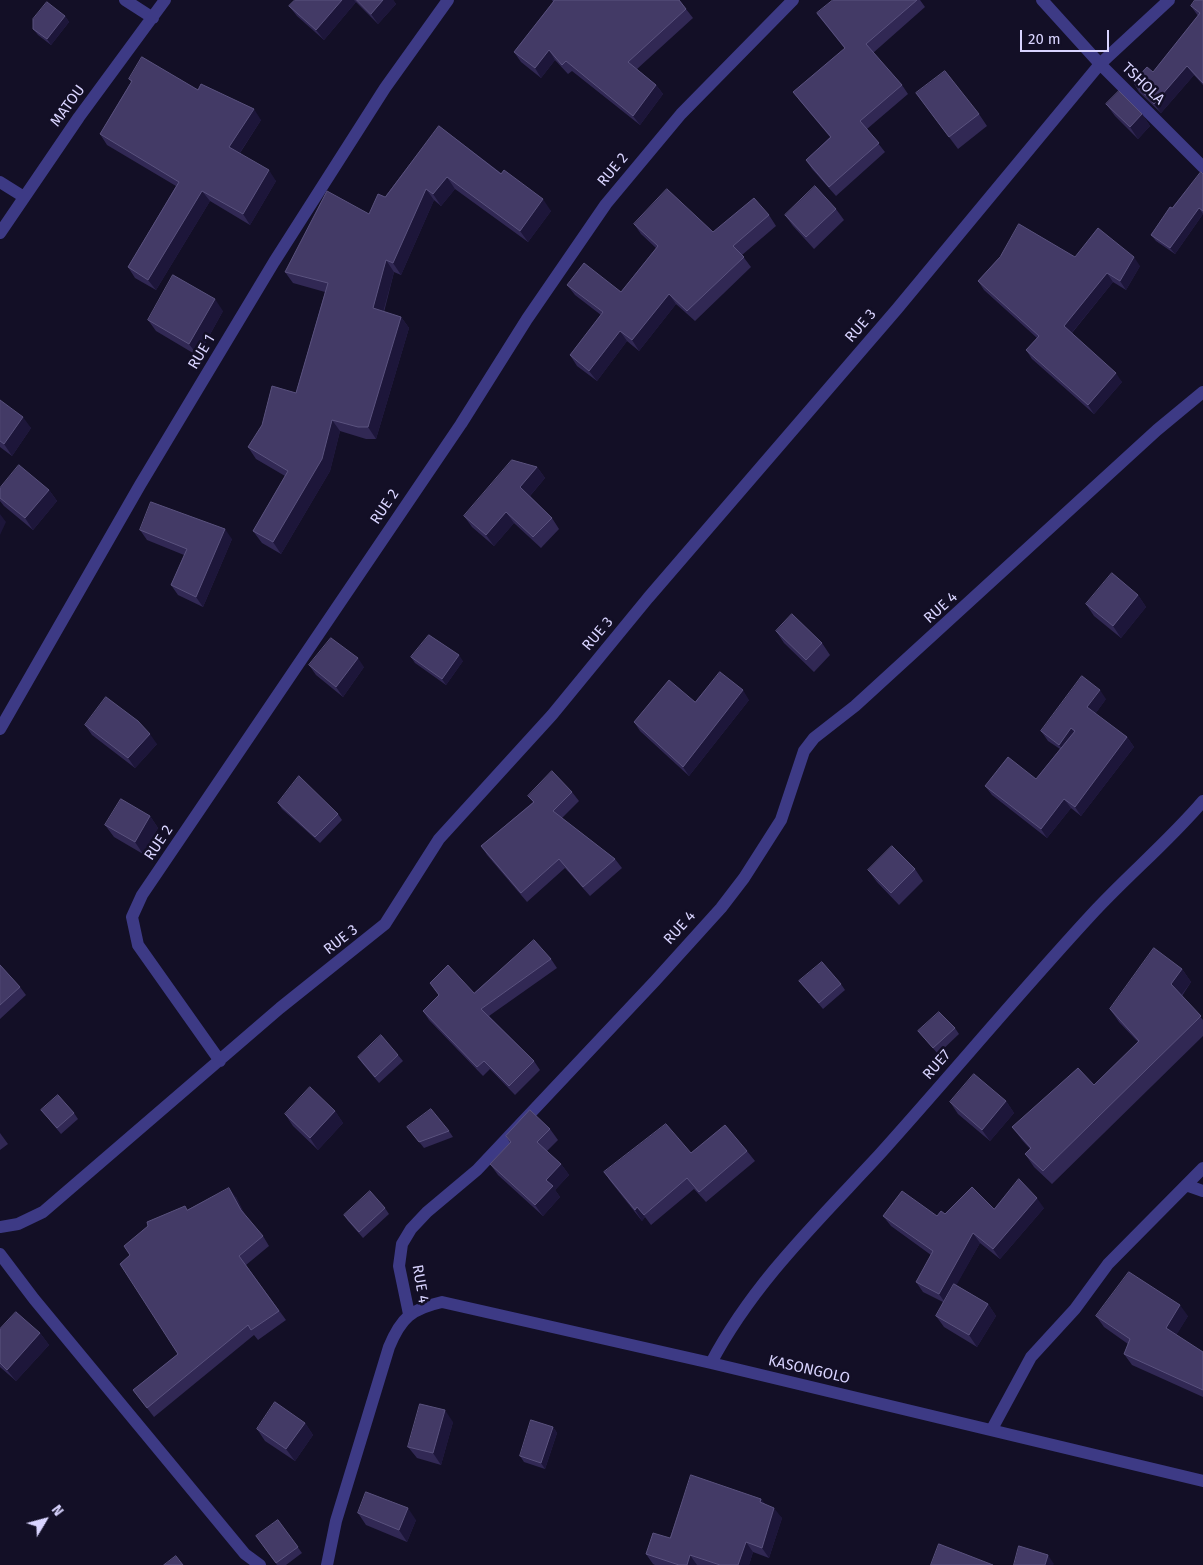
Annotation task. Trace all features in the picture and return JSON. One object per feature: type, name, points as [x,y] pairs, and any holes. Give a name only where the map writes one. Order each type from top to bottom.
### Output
[{"type":"street","points":[[125,0],[153,18]]},
{"type":"street","name":"MATOU","points":[[0,233],[164,0]]},
{"type":"street","name":"RUE 1","points":[[0,729],[140,485],[274,262],[385,88],[448,0]]},
{"type":"street","name":"RUE 2","points":[[220,1061],[138,945],[132,916],[142,895],[461,424],[528,319],[606,204],[681,114],[793,0]]},
{"type":"street","name":"TSHOLA","points":[[1042,0],[1100,64],[1203,167]]},
{"type":"street","name":"RUE 3","points":[[0,1227],[18,1224],[43,1212],[280,1008],[385,924],[439,839],[552,715],[648,598],[896,310],[1100,64],[1169,0]]},
{"type":"street","points":[[0,182],[24,197]]},
{"type":"street","name":"RUE 4","points":[[327,1565],[336,1521],[389,1347],[396,1329],[409,1314],[399,1266],[402,1244],[411,1229],[427,1212],[477,1170],[721,908],[744,878],[781,820],[798,766],[814,738],[855,706],[1157,430],[1203,392]]},
{"type":"street","name":"RUE7","points":[[711,1363],[741,1311],[760,1286],[1094,912],[1203,801]]},
{"type":"street","points":[[992,1429],[1031,1358],[1075,1309],[1115,1257],[1203,1168]]},
{"type":"street","points":[[1186,1185],[1203,1191]]},
{"type":"street","points":[[0,1254],[34,1299],[245,1554],[260,1565]]},
{"type":"street","name":"KASONGOLO","points":[[409,1314],[425,1306],[442,1302],[992,1429],[1203,1481]]},
{"type":"building","points":[[295,0],[342,0],[316,30],[289,6]]},
{"type":"building","points":[[357,0],[383,0],[371,14]]},
{"type":"building","points":[[554,0],[679,0],[686,9],[628,62],[656,85],[633,116],[566,61],[562,65],[549,50],[535,68],[514,52]]},
{"type":"building","points":[[833,0],[917,0],[866,44],[902,85],[860,121],[879,143],[829,187],[806,160],[831,137],[793,92],[845,48],[817,13]]},
{"type":"building","points":[[1195,0],[1203,0],[1203,83],[1187,66],[1154,104],[1133,82],[1147,67],[1153,72],[1200,13],[1191,6]]},
{"type":"building","points":[[47,2],[65,16],[47,39],[33,29],[33,19]]},
{"type":"building","points":[[142,57],[198,90],[201,84],[254,109],[229,147],[269,170],[243,214],[202,191],[148,280],[128,267],[179,182],[100,134],[132,81],[129,79]]},
{"type":"building","points":[[945,71],[979,114],[949,137],[916,93]]},
{"type":"building","points":[[1119,91],[1142,114],[1130,127],[1106,104]]},
{"type":"building","points":[[439,126],[501,174],[504,170],[543,199],[520,231],[447,177],[433,194],[426,189],[393,263],[386,260],[373,308],[401,317],[368,427],[358,427],[332,420],[322,459],[273,542],[253,531],[288,471],[248,447],[262,425],[272,386],[296,393],[328,283],[285,272],[327,191],[369,214],[378,194],[385,197]]},
{"type":"building","points":[[1201,172],[1203,174],[1203,211],[1199,208],[1170,248],[1151,235],[1170,207],[1172,208]]},
{"type":"building","points":[[815,186],[836,209],[806,237],[785,215]]},
{"type":"building","points":[[667,189],[713,232],[754,198],[769,215],[733,246],[744,257],[687,311],[669,294],[632,340],[620,331],[589,371],[570,355],[603,312],[567,285],[584,263],[621,292],[658,246],[634,224]]},
{"type":"building","points":[[1019,224],[1075,257],[1098,228],[1134,257],[1120,281],[1107,273],[1064,326],[1116,373],[1088,405],[1026,350],[1039,336],[978,281],[1000,257]]},
{"type":"building","points":[[173,275],[215,299],[189,344],[148,320]]},
{"type":"building","points":[[0,400],[23,417],[4,444],[0,441]]},
{"type":"building","points":[[512,460],[537,467],[520,487],[552,518],[533,537],[506,512],[486,535],[464,516]]},
{"type":"building","points":[[19,465],[49,490],[25,518],[0,498],[0,488]]},
{"type":"building","points":[[151,502],[225,529],[196,597],[171,585],[187,549],[140,530]]},
{"type":"building","points":[[1112,573],[1138,595],[1113,626],[1086,604]]},
{"type":"building","points":[[792,614],[822,643],[806,660],[776,631]]},
{"type":"building","points":[[429,635],[459,655],[442,679],[411,657]]},
{"type":"building","points":[[331,638],[358,658],[336,687],[309,665]]},
{"type":"building","points":[[720,672],[743,690],[683,767],[634,722],[669,680],[695,702]]},
{"type":"building","points":[[1082,676],[1100,690],[1087,707],[1127,737],[1075,807],[1064,799],[1041,829],[985,786],[1008,757],[1036,779],[1075,731],[1071,728],[1059,745],[1041,731]]},
{"type":"building","points":[[106,697],[138,721],[150,734],[128,758],[85,725]]},
{"type":"building","points":[[552,771],[572,792],[553,811],[615,859],[583,887],[559,859],[521,893],[481,846],[534,802],[528,796]]},
{"type":"building","points":[[299,776],[338,814],[315,837],[278,803]]},
{"type":"building","points":[[121,799],[150,816],[135,842],[105,825]]},
{"type":"building","points":[[892,846],[915,869],[891,893],[868,870]]},
{"type":"building","points":[[534,940],[551,959],[481,1009],[534,1061],[509,1086],[484,1061],[477,1067],[423,1011],[439,995],[430,983],[448,965],[474,993]]},
{"type":"building","points":[[1154,948],[1182,969],[1171,984],[1201,1016],[1043,1171],[1025,1154],[1031,1148],[1012,1127],[1078,1068],[1094,1085],[1139,1041],[1110,1009]]},
{"type":"building","points":[[822,962],[841,984],[819,1003],[799,981]]},
{"type":"building","points":[[0,965],[20,987],[0,1005]]},
{"type":"building","points":[[939,1012],[955,1028],[933,1048],[918,1031]]},
{"type":"building","points":[[381,1035],[398,1055],[375,1077],[358,1057]]},
{"type":"building","points":[[974,1074],[1006,1101],[982,1130],[950,1102]]},
{"type":"building","points":[[310,1087],[335,1111],[310,1138],[285,1114]]},
{"type":"building","points":[[58,1095],[74,1113],[57,1128],[41,1110]]},
{"type":"building","points":[[431,1109],[449,1131],[419,1142],[407,1127]]},
{"type":"building","points":[[530,1110],[550,1129],[537,1142],[561,1164],[546,1180],[553,1186],[535,1205],[490,1164],[511,1142],[506,1136]]},
{"type":"building","points":[[666,1124],[691,1153],[725,1125],[747,1151],[699,1192],[687,1178],[644,1215],[637,1207],[635,1210],[604,1172]]},
{"type":"building","points":[[1019,1179],[1037,1198],[993,1249],[973,1233],[939,1294],[916,1282],[933,1251],[883,1216],[902,1191],[937,1216],[941,1211],[945,1214],[972,1187],[994,1209]]},
{"type":"building","points":[[229,1188],[241,1210],[263,1236],[239,1256],[279,1311],[251,1330],[248,1325],[147,1408],[133,1390],[178,1354],[120,1264],[130,1255],[124,1246],[148,1226],[147,1222],[185,1206],[187,1210]]},
{"type":"building","points":[[370,1191],[385,1208],[359,1232],[344,1215]]},
{"type":"building","points":[[1129,1272],[1180,1305],[1166,1328],[1203,1352],[1203,1390],[1124,1354],[1130,1339],[1096,1316]]},
{"type":"building","points":[[954,1284],[988,1304],[969,1335],[936,1316]]},
{"type":"building","points":[[16,1312],[40,1333],[7,1370],[0,1363],[0,1329]]},
{"type":"building","points":[[275,1402],[305,1423],[286,1449],[257,1429]]},
{"type":"building","points":[[420,1404],[445,1410],[433,1453],[408,1447]]},
{"type":"building","points":[[531,1420],[553,1427],[541,1463],[520,1456]]},
{"type":"building","points":[[691,1475],[761,1499],[760,1502],[774,1508],[762,1548],[746,1542],[738,1565],[720,1565],[690,1555],[687,1565],[679,1565],[646,1554],[653,1533],[670,1538]]},
{"type":"building","points":[[366,1492],[408,1508],[399,1530],[358,1513]]},
{"type":"building","points":[[278,1520],[298,1547],[276,1563],[256,1536]]},
{"type":"building","points":[[939,1544],[993,1565],[931,1565]]},
{"type":"building","points":[[1019,1546],[1048,1555],[1045,1565],[1014,1565]]},
{"type":"building","points":[[176,1556],[183,1565],[164,1565]]}]
